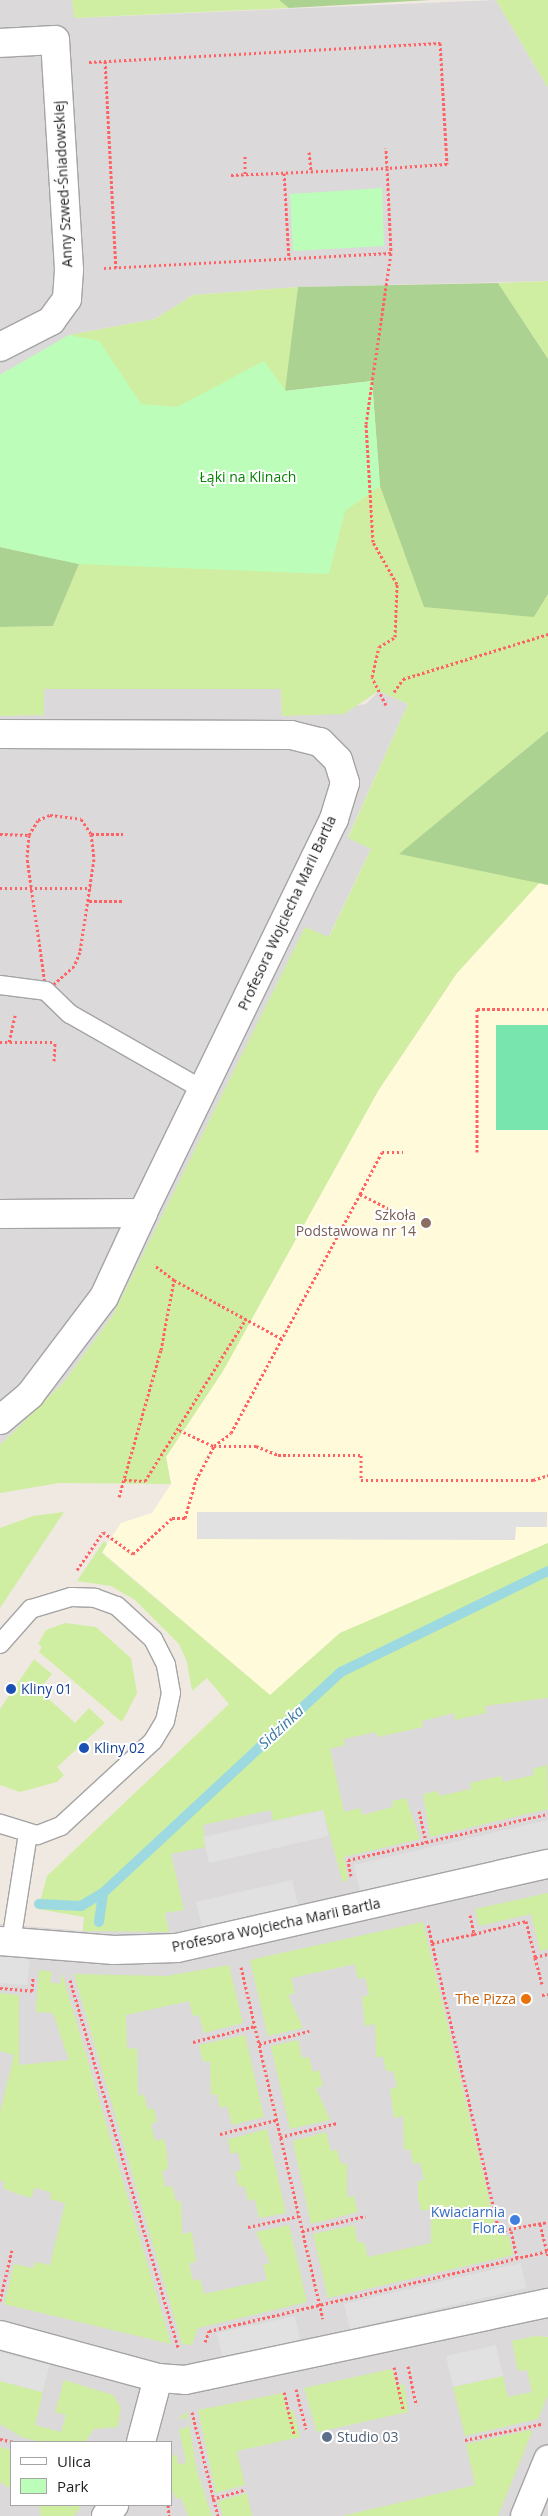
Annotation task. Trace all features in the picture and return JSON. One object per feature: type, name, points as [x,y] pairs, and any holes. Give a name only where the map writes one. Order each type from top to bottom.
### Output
[{"type":"street","name":"Anny Szwed-Śniadowskiej","points":[[0,43],[55,40],[69,270],[66,299],[50,322],[0,347]]},
{"type":"street","name":"Profesora Wojciecha Marii Bartla","points":[[0,734],[291,735],[320,742],[338,760],[344,783],[334,818],[104,1297],[30,1395],[0,1420]]},
{"type":"street","points":[[0,1214],[143,1214]]},
{"type":"street","name":"Profesora Wojciecha Marii Bartla","points":[[6,1941],[69,1947],[160,1949],[233,1936],[548,1864]]},
{"type":"street","points":[[0,2335],[158,2378],[202,2378],[548,2304]]},
{"type":"street","points":[[141,2441],[158,2378]]},
{"type":"street","points":[[525,2516],[548,2460]]},
{"type":"lane","points":[[0,985],[46,991],[70,1014],[203,1090]]},
{"type":"lane","points":[[0,1644],[32,1609],[64,1598],[94,1598],[117,1606],[153,1639],[166,1665],[171,1693],[165,1721],[153,1741],[61,1826],[50,1833],[28,1834],[0,1824]]},
{"type":"lane","points":[[6,1941],[28,1834]]},
{"type":"path","points":[[56,63],[440,43],[447,164],[311,172],[231,174]]},
{"type":"path","points":[[105,61],[116,268]]},
{"type":"path","points":[[386,148],[392,253],[366,424],[374,542],[398,584],[395,637],[379,647],[372,677],[386,705]]},
{"type":"path","points":[[309,152],[311,172]]},
{"type":"path","points":[[245,156],[245,174]]},
{"type":"path","points":[[284,173],[288,259]]},
{"type":"path","points":[[69,270],[392,253]]},
{"type":"path","points":[[394,692],[403,679],[548,634]]},
{"type":"path","points":[[57,815],[82,819],[92,834],[91,888],[74,966],[46,991],[30,888],[29,834],[38,820],[57,815]]},
{"type":"path","points":[[0,834],[29,834]]},
{"type":"path","points":[[92,834],[123,834]]},
{"type":"path","points":[[0,888],[91,888]]},
{"type":"path","points":[[89,901],[122,901]]},
{"type":"path","points":[[477,1152],[477,1009],[548,1009]]},
{"type":"path","points":[[0,1042],[55,1042]]},
{"type":"path","points":[[71,1579],[102,1532],[133,1554],[172,1518],[185,1518],[196,1480],[214,1446],[232,1433],[382,1152],[403,1152]]},
{"type":"path","points":[[360,1194],[392,1210]]},
{"type":"path","points":[[127,1246],[174,1280],[282,1339]]},
{"type":"path","points":[[119,1497],[161,1350],[174,1280]]},
{"type":"path","points":[[123,1480],[145,1480],[179,1430],[246,1319]]},
{"type":"path","points":[[179,1430],[214,1446],[256,1446],[278,1454],[361,1455],[361,1480],[533,1480],[548,1475]]},
{"type":"path","points":[[419,1812],[426,1842]]},
{"type":"path","points":[[353,1884],[348,1860],[548,1814]]},
{"type":"path","points":[[468,1905],[474,1934]]},
{"type":"path","points":[[426,1915],[499,2231],[511,2231],[548,2222]]},
{"type":"path","points":[[432,1944],[526,1922],[542,1984]]},
{"type":"path","points":[[233,1936],[324,2327]]},
{"type":"path","points":[[69,1947],[67,1968],[72,1988],[178,2350],[186,2350]]},
{"type":"path","points":[[535,1957],[548,1954]]},
{"type":"path","points":[[542,1995],[548,1994]]},
{"type":"path","points":[[193,2042],[255,2026]]},
{"type":"path","points":[[259,2044],[309,2030]]},
{"type":"path","points":[[220,2134],[276,2120]]},
{"type":"path","points":[[280,2137],[338,2123]]},
{"type":"path","points":[[248,2227],[298,2216]]},
{"type":"path","points":[[302,2231],[365,2216]]},
{"type":"path","points":[[515,2223],[516,2229]]},
{"type":"path","points":[[201,2351],[209,2331],[517,2258],[548,2253],[540,2224]]},
{"type":"path","points":[[511,2231],[517,2258]]},
{"type":"path","points":[[0,2301],[12,2250]]},
{"type":"path","points":[[406,2359],[416,2405]]},
{"type":"path","points":[[392,2362],[403,2408]]},
{"type":"path","points":[[295,2384],[306,2429]]},
{"type":"path","points":[[283,2386],[294,2434]]},
{"type":"path","points":[[190,2407],[218,2516]]},
{"type":"path","points":[[465,2440],[541,2424]]},
{"type":"path","points":[[212,2498],[246,2489]]},
{"type":"path","points":[[164,2516],[169,2515]]},
{"type":"shaded area","points":[[0,0],[72,0],[75,18],[496,0],[548,88],[548,281],[298,287],[193,295],[155,319],[69,335],[0,375]]},
{"type":"shaded area","points":[[0,689],[281,689],[282,716],[366,704],[379,691],[408,704],[348,837],[371,849],[328,938],[305,928],[113,1315],[63,1383],[0,1445]]},
{"type":"shaded area","name":"Szkoła Podstawowa nr 14","points":[[541,881],[548,885],[548,1543],[340,1633],[270,1695],[102,1552],[121,1523],[152,1513],[171,1484],[166,1457],[223,1371],[378,1091],[457,973]]},
{"type":"shaded area","points":[[197,1512],[547,1512],[547,1527],[516,1527],[515,1540],[197,1539]]},
{"type":"shaded area","points":[[548,1598],[548,2516],[0,2516],[0,1924],[83,1931],[84,1917],[171,1838]]},
{"type":"shaded area","points":[[323,1810],[329,1836],[209,1863],[203,1837]]},
{"type":"shaded area","points":[[548,1820],[548,1848],[360,1891],[354,1865]]},
{"type":"shaded area","points":[[292,1880],[298,1905],[202,1927],[196,1902]]},
{"type":"shaded area","points":[[0,1955],[30,1958],[27,1985],[0,1983]]},
{"type":"shaded area","points":[[521,2263],[526,2288],[350,2329],[344,2304]]},
{"type":"shaded area","points":[[295,2316],[300,2340],[222,2356],[217,2333]]},
{"type":"shaded area","points":[[496,2345],[503,2376],[453,2387],[446,2356]]},
{"type":"shaded area","points":[[0,2352],[50,2365],[42,2392],[0,2381]]},
{"type":"green space","points":[[72,0],[279,0],[289,8],[74,18]]},
{"type":"green space","points":[[279,0],[430,0],[289,8]]},
{"type":"green space","points":[[496,0],[548,0],[548,88]]},
{"type":"green space","points":[[382,188],[384,246],[293,251],[290,194]]},
{"type":"green space","points":[[548,281],[548,359],[498,283]]},
{"type":"green space","points":[[498,283],[548,359],[548,594],[534,617],[424,607],[380,486],[372,381],[285,391],[298,287]]},
{"type":"green space","points":[[298,287],[286,390],[534,617],[548,594],[548,731],[400,854],[541,881],[457,973],[378,1091],[223,1371],[166,1457],[171,1484],[59,1483],[0,1493],[0,1445],[63,1383],[113,1315],[305,927],[329,937],[371,849],[348,838],[408,704],[379,691],[344,714],[282,716],[281,689],[44,689],[44,715],[0,716],[0,627],[53,626],[79,564],[0,547],[0,375],[69,335],[155,319],[193,295]]},
{"type":"green space","name":"Łąki na Klinach","points":[[69,335],[99,341],[141,404],[177,407],[264,361],[286,391],[372,381],[380,486],[345,511],[329,574],[79,564],[0,547],[0,375]]},
{"type":"green space","points":[[0,547],[79,564],[53,626],[0,627]]},
{"type":"green space","points":[[548,731],[548,885],[399,854]]},
{"type":"green space","points":[[496,1025],[548,1025],[548,1130],[496,1130]]},
{"type":"green space","points":[[64,1512],[0,1608],[0,1528],[33,1516]]},
{"type":"green space","points":[[104,1541],[107,1544],[102,1553],[270,1695],[340,1633],[548,1543],[548,1698],[485,1706],[486,1713],[455,1720],[454,1713],[422,1721],[423,1727],[378,1737],[376,1732],[344,1739],[345,1745],[330,1749],[344,1812],[360,1808],[362,1815],[393,1807],[392,1801],[406,1798],[420,1839],[344,1857],[348,1878],[343,1883],[323,1810],[273,1821],[271,1810],[203,1825],[206,1847],[171,1854],[184,1910],[165,1913],[169,1932],[83,1931],[84,1917],[38,1909],[47,1876],[229,1704],[207,1678],[192,1691],[187,1662],[179,1644],[135,1600],[111,1586],[77,1581]]},
{"type":"green space","points":[[65,1623],[96,1627],[131,1658],[137,1693],[122,1722],[39,1652],[42,1647],[38,1644],[46,1630]]},
{"type":"green space","points":[[34,1659],[52,1674],[39,1690],[75,1723],[89,1708],[105,1723],[57,1767],[64,1775],[57,1782],[20,1792],[0,1785],[0,1709]]},
{"type":"green space","points":[[547,1765],[548,1809],[430,1837],[423,1794],[438,1791],[439,1796],[471,1789],[470,1783],[501,1776],[503,1782],[534,1775],[533,1769]]},
{"type":"green space","points":[[548,1893],[548,1949],[540,1951],[531,1914],[479,1926],[475,1909]]},
{"type":"green space","points":[[423,1922],[497,2233],[509,2237],[513,2255],[328,2298],[313,2234],[354,2225],[358,2243],[364,2242],[368,2257],[431,2243],[431,2209],[421,2211],[418,2197],[418,2181],[424,2180],[420,2163],[413,2164],[410,2149],[404,2150],[403,2116],[394,2118],[390,2089],[397,2087],[393,2071],[386,2071],[383,2056],[376,2058],[375,2024],[365,2026],[362,1997],[369,1995],[365,1977],[358,1979],[355,1964],[291,1978],[295,1993],[288,1995],[303,2028],[268,2036],[250,1960]]},
{"type":"green space","points":[[229,1965],[243,2023],[204,2033],[199,2015],[193,2016],[189,2001],[126,2015],[127,2049],[137,2048],[138,2096],[144,2094],[148,2110],[154,2108],[157,2122],[151,2124],[155,2141],[164,2139],[168,2169],[162,2171],[165,2187],[172,2186],[176,2202],[181,2200],[182,2234],[192,2232],[196,2262],[189,2263],[193,2281],[200,2279],[204,2294],[267,2280],[263,2265],[270,2263],[256,2232],[289,2225],[307,2302],[198,2328],[192,2345],[182,2344],[74,1974],[166,1976]]},
{"type":"green space","points":[[39,1970],[52,1972],[50,1982],[60,1984],[62,1973],[171,2344],[4,2304],[14,2264],[33,2268],[35,2262],[50,2265],[65,2203],[50,2199],[51,2192],[34,2188],[32,2198],[18,2194],[3,2188],[5,2182],[0,2181],[0,2113],[14,2055],[0,2051],[0,1993],[19,1995],[19,2065],[69,2060],[53,2013],[36,2012]]},
{"type":"green space","points":[[245,2035],[264,2117],[232,2125],[227,2106],[220,2108],[217,2094],[211,2095],[210,2061],[203,2062],[199,2045]]},
{"type":"green space","points":[[298,2040],[302,2058],[309,2057],[313,2072],[319,2070],[323,2086],[316,2088],[330,2120],[290,2129],[271,2046]]},
{"type":"green space","points":[[267,2129],[286,2213],[259,2218],[255,2199],[248,2201],[245,2186],[239,2187],[235,2172],[242,2170],[238,2152],[231,2154],[228,2139]]},
{"type":"green space","points":[[326,2132],[331,2151],[337,2150],[341,2164],[347,2163],[347,2197],[354,2196],[358,2212],[311,2224],[293,2141]]},
{"type":"green space","points":[[535,2336],[548,2337],[548,2395],[538,2419],[465,2436],[453,2387],[503,2376],[508,2397],[532,2392],[527,2370],[518,2371],[512,2341]]},
{"type":"green space","points":[[392,2369],[397,2386],[404,2384],[408,2412],[317,2432],[304,2388]]},
{"type":"green space","points":[[47,2375],[35,2425],[61,2432],[66,2415],[55,2412],[64,2380],[113,2395],[121,2407],[118,2427],[94,2429],[86,2441],[38,2441],[24,2438],[0,2424],[0,2381],[42,2392]]},
{"type":"green space","points":[[283,2393],[287,2411],[293,2410],[300,2437],[237,2451],[245,2485],[216,2493],[198,2410]]},
{"type":"green space","points":[[187,2412],[197,2471],[212,2516],[188,2516],[181,2497],[176,2499],[172,2489],[172,2456],[177,2455],[178,2464],[186,2463],[179,2430],[189,2426],[186,2417],[176,2420]]},
{"type":"green space","points":[[529,2430],[532,2432],[498,2516],[342,2516],[475,2485],[466,2444]]},
{"type":"green space","points":[[0,2447],[10,2450],[10,2488],[0,2482]]},
{"type":"green space","points":[[247,2493],[252,2516],[223,2516],[218,2501]]},
{"type":"green space","points":[[39,2506],[81,2506],[74,2516],[41,2516]]},
{"type":"waterway","name":"Sidzinka","points":[[39,1904],[81,1906],[103,1893],[341,1672],[548,1571]]},
{"type":"waterway","points":[[99,1922],[103,1893]]},
{"type":"place","name":"Szkoła Podstawowa nr 14","points":[[426,1223]]},
{"type":"place","name":"Kliny 01","points":[[11,1689]]},
{"type":"place","name":"Kliny 02","points":[[84,1748]]},
{"type":"place","name":"The Pizza","points":[[526,1999]]},
{"type":"place","name":"Kwiaciarnia Flora","points":[[515,2220]]},
{"type":"place","name":"Studio 03","points":[[327,2437]]}]
